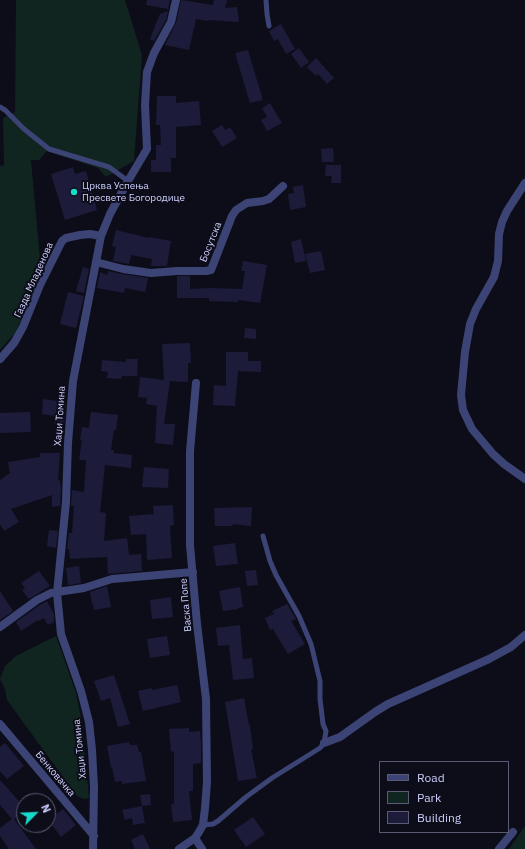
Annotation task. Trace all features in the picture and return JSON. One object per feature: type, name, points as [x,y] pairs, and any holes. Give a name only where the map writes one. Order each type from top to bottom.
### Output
[{"type":"street","name":"Хаџи Томина","points":[[93,849],[93,772],[89,722],[81,691],[61,634],[57,593],[66,502],[68,444],[73,381],[101,236],[110,214],[147,149],[145,105],[147,72],[154,53],[171,22],[176,0]]},
{"type":"street","points":[[525,183],[507,211],[502,222],[499,239],[498,261],[494,277],[476,309],[470,324],[463,364],[461,395],[463,410],[472,429],[493,454],[525,479]]},
{"type":"street","name":"Босутска","points":[[96,262],[123,269],[151,273],[177,271],[206,272],[211,270],[232,216],[236,210],[247,203],[269,199],[283,186]]},
{"type":"street","name":"Газда Младенова","points":[[0,359],[14,343],[23,327],[40,285],[62,241],[66,238],[80,235],[90,234],[101,236]]},
{"type":"street","name":"Васка Попе","points":[[179,849],[195,838],[203,824],[207,782],[207,706],[190,544],[190,451],[196,383]]},
{"type":"street","points":[[0,627],[41,598],[51,593],[84,588],[112,579],[193,572]]},
{"type":"street","points":[[324,743],[340,737],[388,704],[489,659],[511,647],[525,635]]},
{"type":"street","name":"Бенковачка","points":[[0,724],[94,836]]},
{"type":"street","points":[[499,849],[513,832]]},
{"type":"street","points":[[195,838],[202,849]]},
{"type":"lane","points":[[266,0],[269,26]]},
{"type":"lane","points":[[0,107],[49,149],[109,168],[128,181]]},
{"type":"lane","points":[[203,824],[213,824],[218,822],[251,793],[320,748],[324,743],[326,731],[323,724],[320,699],[320,682],[311,644],[300,616],[276,575],[270,561],[263,536]]},
{"type":"green space","points":[[16,0],[125,0],[142,55],[134,161],[106,177],[98,168],[47,151],[39,160],[31,160],[41,270],[16,332],[0,350],[0,166],[4,165],[3,118],[15,112]]},
{"type":"green space","points":[[56,636],[76,693],[82,723],[89,798],[84,799],[77,796],[7,700],[5,689],[0,679],[5,666],[16,656]]},
{"type":"green space","points":[[525,826],[525,849],[509,849]]},
{"type":"building","points":[[147,0],[170,0],[168,9],[146,5]]},
{"type":"building","points":[[181,0],[213,5],[214,0],[227,0],[225,8],[237,7],[239,22],[196,19],[189,50],[165,45],[176,23]]},
{"type":"building","points":[[168,11],[166,20],[154,41],[150,39],[160,14]]},
{"type":"building","points":[[281,24],[295,49],[286,54],[278,39],[274,41],[269,31]]},
{"type":"building","points":[[299,48],[309,62],[301,68],[291,54]]},
{"type":"building","points":[[248,50],[263,100],[250,103],[235,53]]},
{"type":"building","points":[[316,58],[334,78],[327,84],[318,74],[316,76],[307,67]]},
{"type":"building","points":[[157,96],[176,96],[176,103],[199,101],[201,125],[176,127],[176,158],[171,158],[171,172],[151,172],[151,160],[156,160],[156,145],[161,145],[160,125],[156,125]]},
{"type":"building","points":[[270,103],[282,123],[267,131],[261,120],[267,117],[262,108]]},
{"type":"building","points":[[222,125],[225,130],[230,127],[237,138],[222,147],[212,131]]},
{"type":"building","points":[[333,148],[334,162],[322,162],[321,149]]},
{"type":"building","points":[[326,165],[341,165],[341,183],[331,183],[332,176],[325,176]]},
{"type":"building","name":"Црква Успења Пресвете Богородице","points":[[73,167],[75,174],[86,171],[97,210],[65,220],[51,174]]},
{"type":"building","points":[[303,185],[306,207],[290,210],[288,194],[294,193],[293,187]]},
{"type":"building","points":[[116,230],[149,238],[171,241],[167,266],[151,266],[152,259],[131,255],[129,264],[113,261],[116,247],[112,246]]},
{"type":"building","points":[[301,239],[306,261],[295,263],[291,242]]},
{"type":"building","points":[[321,251],[325,270],[310,273],[305,254]]},
{"type":"building","points":[[243,261],[267,265],[260,303],[238,300],[238,302],[209,301],[209,298],[177,298],[177,276],[190,276],[190,289],[242,289],[245,271],[241,271]]},
{"type":"building","points":[[83,267],[89,269],[84,293],[76,291]]},
{"type":"building","points":[[108,271],[148,278],[145,292],[125,288],[124,293],[97,288],[100,272],[107,275]]},
{"type":"building","points":[[68,292],[84,296],[76,328],[60,324]]},
{"type":"building","points":[[245,328],[256,329],[256,339],[244,338]]},
{"type":"building","points":[[190,343],[191,363],[188,363],[188,382],[170,381],[164,424],[175,424],[173,445],[155,443],[157,406],[146,404],[147,398],[138,397],[140,377],[164,380],[162,344]]},
{"type":"building","points":[[226,352],[248,352],[248,361],[261,361],[261,372],[238,371],[235,406],[213,405],[214,385],[226,386]]},
{"type":"building","points":[[126,359],[138,359],[137,376],[122,376],[121,379],[107,378],[108,372],[101,371],[102,360],[126,362]]},
{"type":"building","points":[[43,399],[66,402],[64,425],[54,424],[55,416],[42,414]]},
{"type":"building","points":[[30,412],[31,432],[0,433],[0,413]]},
{"type":"building","points":[[91,412],[118,415],[111,450],[114,450],[114,453],[132,455],[131,468],[105,465],[100,512],[106,513],[104,541],[127,538],[129,555],[141,554],[142,571],[108,574],[107,557],[70,559],[69,549],[67,549],[69,533],[72,533],[74,506],[71,506],[72,490],[84,492],[86,460],[79,460],[82,440],[80,440],[82,427],[89,428]]},
{"type":"building","points":[[40,453],[60,453],[58,480],[60,481],[61,485],[60,506],[52,507],[52,495],[11,509],[19,522],[4,531],[0,524],[0,480],[10,473],[8,462],[40,457]]},
{"type":"building","points":[[144,467],[169,469],[168,488],[142,487]]},
{"type":"building","points":[[173,505],[174,525],[170,526],[172,558],[147,560],[146,534],[131,535],[129,516],[154,514],[153,506]]},
{"type":"building","points":[[252,507],[251,526],[232,524],[233,526],[215,526],[214,508]]},
{"type":"building","points":[[49,530],[58,531],[56,548],[47,546]]},
{"type":"building","points":[[235,543],[238,564],[216,566],[213,546]]},
{"type":"building","points":[[79,566],[81,583],[68,585],[66,568]]},
{"type":"building","points":[[256,570],[258,585],[247,586],[245,571]]},
{"type":"building","points":[[39,571],[50,586],[29,599],[22,590],[25,588],[21,583]]},
{"type":"building","points":[[107,586],[111,607],[94,610],[90,592]]},
{"type":"building","points":[[240,587],[243,607],[223,611],[219,591]]},
{"type":"building","points":[[0,591],[13,611],[0,620]]},
{"type":"building","points":[[171,597],[173,617],[152,619],[150,600]]},
{"type":"building","points":[[47,601],[54,614],[54,622],[48,625],[44,618],[39,621],[38,620],[21,631],[16,622]]},
{"type":"building","points":[[287,604],[296,619],[291,621],[305,644],[288,654],[273,629],[270,630],[265,618],[274,614],[272,611]]},
{"type":"building","points":[[240,625],[243,659],[252,658],[254,678],[233,680],[229,645],[218,646],[216,628]]},
{"type":"building","points":[[167,636],[170,655],[150,658],[147,639]]},
{"type":"building","points":[[114,675],[130,724],[118,727],[110,698],[101,701],[94,681]]},
{"type":"building","points":[[177,685],[181,702],[143,711],[138,691]]},
{"type":"building","points":[[244,698],[250,725],[253,749],[251,749],[257,778],[238,781],[225,702]]},
{"type":"building","points":[[189,728],[189,732],[200,731],[201,743],[201,763],[193,764],[193,791],[189,791],[192,820],[173,822],[171,804],[174,804],[174,751],[171,752],[169,729]]},
{"type":"building","points":[[129,742],[130,745],[137,745],[139,752],[141,752],[146,781],[122,784],[122,781],[115,782],[107,746]]},
{"type":"building","points":[[5,743],[24,766],[7,779],[0,771],[0,747]]},
{"type":"building","points":[[0,780],[16,798],[16,817],[14,819],[16,822],[16,833],[24,833],[36,849],[9,849],[0,836],[0,828],[12,819],[0,805]]},
{"type":"building","points":[[150,794],[151,805],[142,806],[140,795]]},
{"type":"building","points":[[142,806],[145,823],[133,825],[132,818],[125,820],[122,810]]},
{"type":"building","points":[[63,809],[76,825],[61,837],[56,830],[56,814]]},
{"type":"building","points":[[253,817],[265,834],[246,847],[234,830]]},
{"type":"building","points":[[143,834],[150,849],[135,849],[131,840]]},
{"type":"place","name":"Црква Успења Пресвете Богородице","points":[[74,192]]}]
